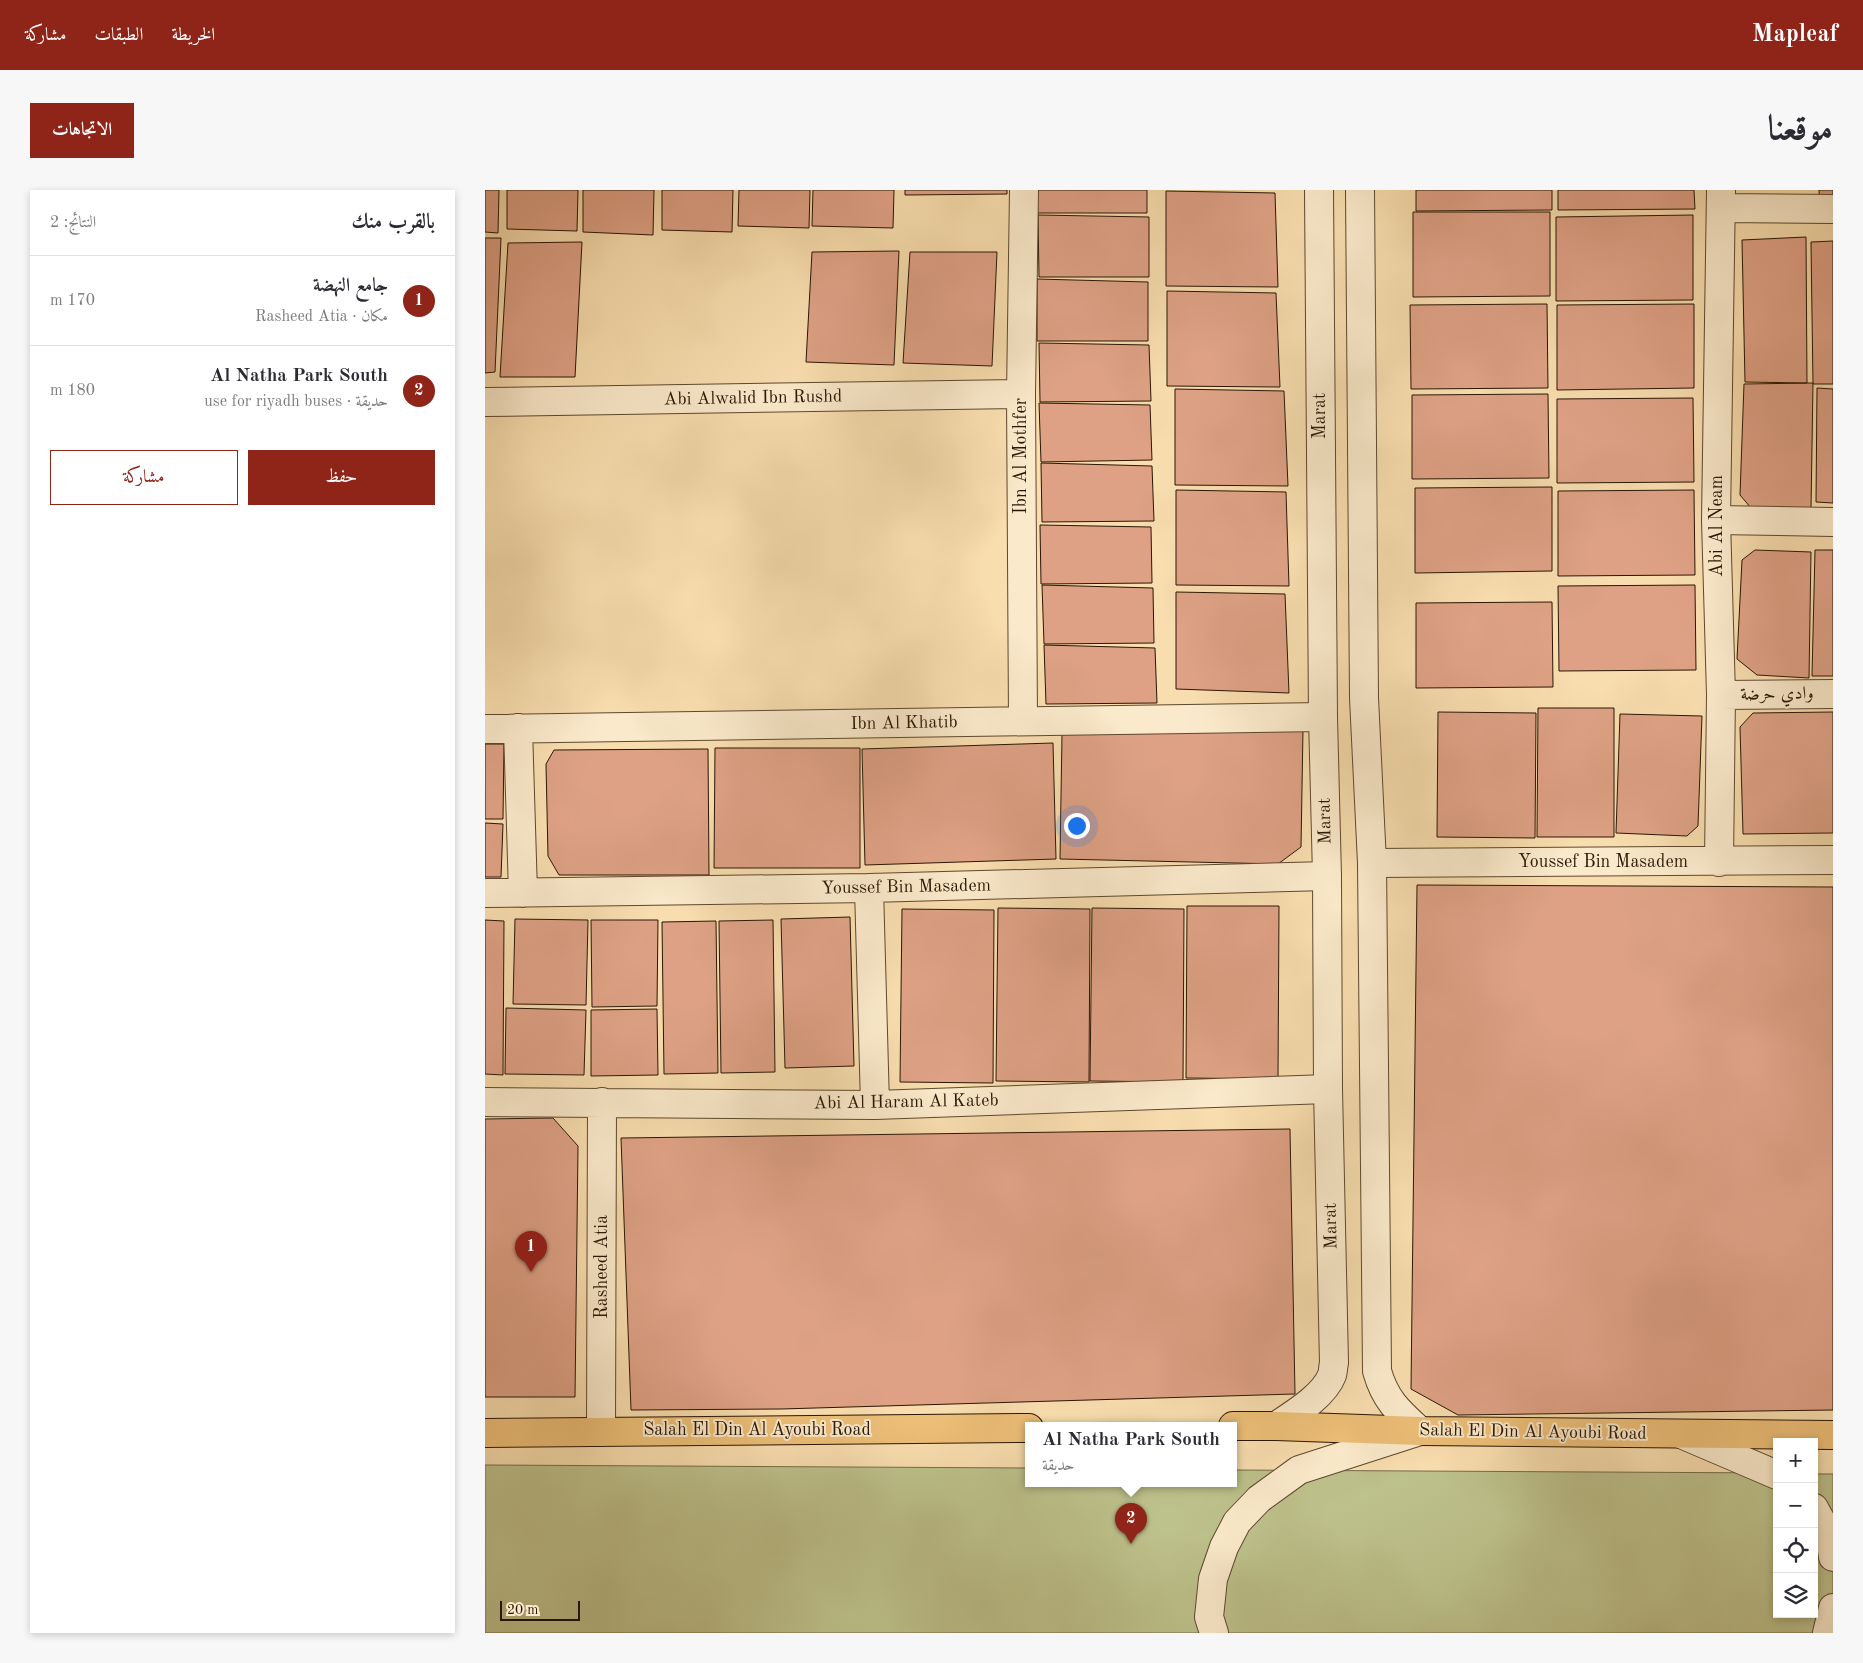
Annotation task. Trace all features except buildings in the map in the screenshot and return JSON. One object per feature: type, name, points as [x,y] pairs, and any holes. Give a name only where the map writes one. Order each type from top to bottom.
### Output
[{"type":"main road","name":"Salah El Din Al Ayoubi Road","points":[[1237,1426],[1420,1431],[1833,1434]]},
{"type":"main road","name":"Salah El Din Al Ayoubi Road","points":[[485,1432],[1025,1428]]},
{"type":"street","name":"Ibn Al Mothfer","points":[[1023,721],[1021,394],[1025,190]]},
{"type":"street","name":"Marat","points":[[1276,1426],[1296,1413],[1315,1397],[1332,1376],[1334,1363],[1323,717],[1319,190]]},
{"type":"street","points":[[1214,1633],[1209,1617],[1213,1579],[1224,1547],[1237,1522],[1259,1499],[1299,1470],[1420,1431],[1388,1399],[1377,1372],[1372,863],[1364,698],[1360,190]]},
{"type":"street","points":[[1721,199],[1833,208]]},
{"type":"street","name":"Abi Al Neam","points":[[1719,862],[1721,695],[1716,520],[1721,199]]},
{"type":"street","name":"Abi Alwalid Ibn Rushd","points":[[485,402],[1021,394]]},
{"type":"street","points":[[1716,520],[1833,522]]},
{"type":"street","name":"وادي حرضة","points":[[1721,695],[1833,694]]},
{"type":"street","name":"Ibn Al Khatib","points":[[485,729],[1323,717]]},
{"type":"street","points":[[519,728],[523,893]]},
{"type":"street","name":"Youssef Bin Masadem","points":[[1372,863],[1833,860]]},
{"type":"street","name":"Youssef Bin Masadem","points":[[485,894],[869,888],[1327,876]]},
{"type":"street","points":[[869,888],[875,1105]]},
{"type":"street","name":"Abi Al Haram Al Kateb","points":[[485,1102],[875,1105],[1328,1089]]},
{"type":"street","name":"Rasheed Atia","points":[[601,1432],[603,1102]]},
{"type":"street","points":[[1332,1298],[1347,1325],[1355,1328],[1367,1321],[1376,1290]]},
{"type":"street","points":[[1681,1434],[1773,1473]]},
{"type":"street","points":[[1818,1515],[1830,1537],[1833,1557]]},
{"type":"street","points":[[1827,1633],[1833,1608]]},
{"type":"green space","points":[[485,1465],[1025,1468],[1025,1487],[1237,1487],[1237,1470],[1773,1473],[1773,1618],[1818,1618],[1818,1474],[1833,1474],[1833,1633],[485,1633]]},
{"type":"place","name":"جامع النهضة","points":[[531,1272]]},
{"type":"place","name":"Al Natha Park South","points":[[1131,1544]]}]
